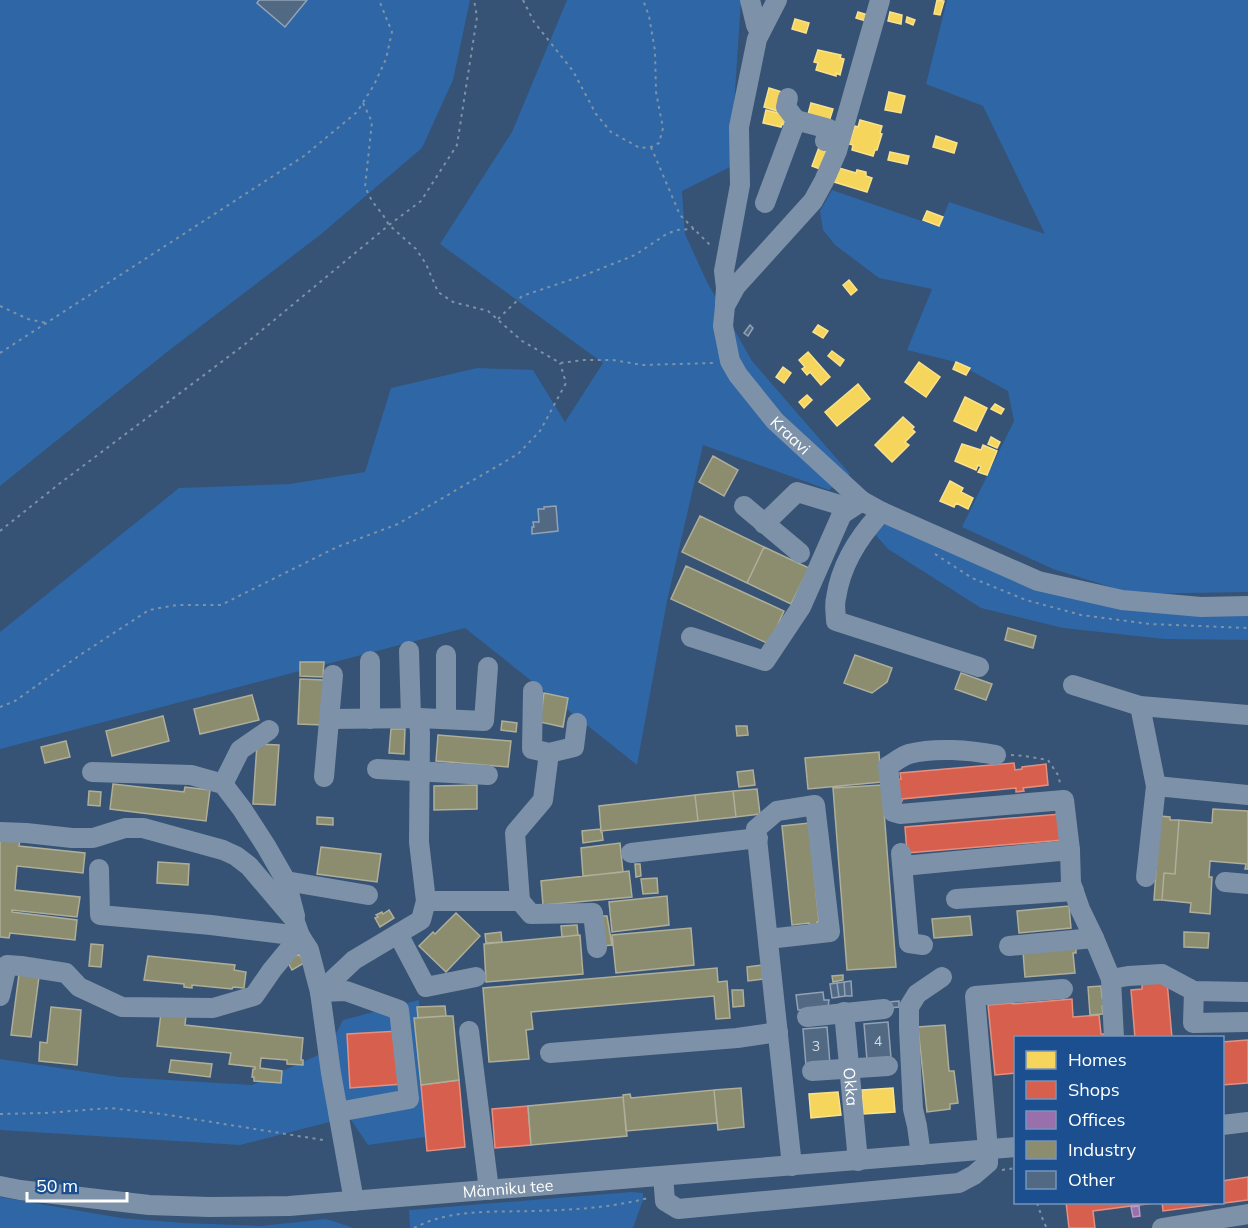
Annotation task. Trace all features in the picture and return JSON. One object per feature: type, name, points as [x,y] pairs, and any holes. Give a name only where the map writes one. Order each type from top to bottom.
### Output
[{"type":"street","points":[[750,0],[760,32]]},
{"type":"street","name":"Kraavi","points":[[777,0],[757,39],[739,127],[740,185],[724,271],[726,288],[723,326],[730,362],[738,375],[775,421],[856,505],[882,512],[1038,581],[1122,600],[1201,607],[1248,606]]},
{"type":"street","points":[[725,306],[736,286],[813,201],[824,181],[837,151],[880,0]]},
{"type":"street","points":[[788,98],[786,107],[795,120],[829,129],[825,141]]},
{"type":"street","points":[[765,203],[795,120]]},
{"type":"street","points":[[764,524],[797,492],[856,505]]},
{"type":"street","points":[[691,637],[765,661],[801,607],[843,514],[856,505]]},
{"type":"street","points":[[744,506],[800,553]]},
{"type":"street","points":[[882,512],[867,528],[846,561],[835,599],[836,621],[979,667]]},
{"type":"street","points":[[320,992],[354,960],[421,920],[426,901],[419,842],[420,771],[409,651]]},
{"type":"street","points":[[446,655],[446,719]]},
{"type":"street","points":[[370,661],[370,719]]},
{"type":"street","points":[[329,719],[415,718],[484,721],[488,667]]},
{"type":"street","points":[[324,777],[333,675]]},
{"type":"street","points":[[1073,685],[1140,706],[1248,715]]},
{"type":"street","points":[[533,691],[532,749],[549,753],[574,747],[577,723]]},
{"type":"street","points":[[1140,706],[1156,786],[1146,877]]},
{"type":"street","points":[[223,784],[240,750],[269,730]]},
{"type":"street","points":[[996,754],[965,750],[906,754],[888,766],[892,812],[1064,800],[1070,849],[1071,883],[1111,979],[1114,1036]]},
{"type":"street","points":[[549,753],[543,800],[515,832],[520,901],[531,914],[593,913],[597,948]]},
{"type":"street","points":[[377,769],[488,775]]},
{"type":"street","points":[[92,772],[191,775],[223,784],[242,809],[286,881],[300,936]]},
{"type":"street","points":[[1156,786],[1248,795]]},
{"type":"street","points":[[768,939],[830,932],[815,806],[777,811],[756,829],[792,1166]]},
{"type":"street","points":[[0,832],[93,838],[125,828],[143,828],[223,850],[249,866],[294,919],[309,951],[320,992],[331,1073],[354,1201]]},
{"type":"street","points":[[631,853],[758,838]]},
{"type":"street","points":[[923,945],[909,943],[902,859],[1070,849]]},
{"type":"street","points":[[99,869],[100,915],[300,936]]},
{"type":"street","points":[[286,881],[368,895]]},
{"type":"street","points":[[1225,882],[1248,884]]},
{"type":"street","points":[[956,899],[1074,891]]},
{"type":"street","points":[[426,901],[520,901]]},
{"type":"street","points":[[398,934],[426,987],[476,977]]},
{"type":"street","points":[[0,996],[7,965],[14,965],[66,973],[79,987],[122,1007],[213,1008],[254,996],[300,936]]},
{"type":"street","points":[[1009,946],[1094,938]]},
{"type":"street","points":[[1111,979],[1162,974],[1194,991],[1248,992]]},
{"type":"street","points":[[921,1155],[913,1109],[909,1007],[917,994],[942,977]]},
{"type":"street","points":[[664,1190],[678,1209],[959,1183],[974,1175],[988,1163],[975,996],[1063,988]]},
{"type":"street","points":[[320,992],[346,991],[399,1010],[409,1099],[338,1112]]},
{"type":"street","points":[[1194,991],[1193,1023],[1248,1022]]},
{"type":"street","points":[[807,1017],[884,1009]]},
{"type":"street","name":"Okka","points":[[844,1012],[858,1161]]},
{"type":"street","points":[[469,1031],[489,1190]]},
{"type":"street","points":[[550,1053],[737,1038],[778,1032]]},
{"type":"street","points":[[812,1071],[888,1066]]},
{"type":"street","points":[[1224,1125],[1248,1122]]},
{"type":"street","name":"Männiku tee","points":[[0,1186],[77,1198],[171,1206],[290,1206],[489,1190],[664,1190],[792,1166],[1014,1147]]},
{"type":"street","points":[[1162,1228],[1248,1214]]},
{"type":"path","points":[[0,353],[304,156],[357,112],[374,86],[386,59],[392,32],[379,0]]},
{"type":"path","points":[[0,531],[244,345],[421,201],[458,145],[477,17],[474,0]]},
{"type":"path","points":[[523,0],[534,22],[573,71],[596,114],[611,132],[640,148],[651,147],[658,143],[663,128],[656,92],[655,51],[649,16],[643,0]]},
{"type":"path","points":[[363,103],[372,122],[365,187],[389,225],[416,249],[426,264],[438,292],[453,302],[488,311],[522,341],[560,363],[584,360],[613,360],[642,365],[730,362]]},
{"type":"path","points":[[651,147],[680,215],[709,244],[724,271]]},
{"type":"path","points":[[498,319],[522,296],[635,255],[676,230],[694,229]]},
{"type":"path","points":[[0,306],[28,320],[46,323]]},
{"type":"path","points":[[0,707],[15,700],[149,610],[177,605],[221,604],[337,547],[398,524],[518,454],[540,431],[566,383],[560,363]]},
{"type":"path","points":[[996,754],[1048,760],[1058,775],[1064,800]]},
{"type":"path","points":[[0,1114],[110,1108],[162,1114],[322,1140],[344,1138]]},
{"type":"path","points":[[414,1228],[439,1218],[457,1215],[623,1204],[664,1190]]},
{"type":"path","points":[[1037,1204],[1047,1228]]},
{"type":"shaded area","points":[[0,0],[470,0],[453,80],[422,148],[320,235],[167,352],[0,486]]},
{"type":"shaded area","points":[[567,0],[741,0],[730,167],[682,191],[685,234],[707,282],[752,361],[850,474],[829,490],[703,445],[667,601],[637,765],[465,628],[0,749],[0,632],[179,488],[290,484],[365,472],[391,388],[477,368],[533,370],[565,422],[603,363],[440,244],[512,132]]},
{"type":"shaded area","points":[[947,0],[1248,0],[1248,592],[1133,594],[1053,569],[962,527],[1014,421],[1008,391],[955,362],[907,350],[932,289],[879,278],[835,245],[823,230],[820,211],[832,190],[939,227],[949,202],[1045,234],[983,106],[926,84]]},
{"type":"shaded area","points":[[886,524],[1038,591],[1248,615],[1248,640],[1164,639],[1063,628],[981,608],[888,549],[874,533]]},
{"type":"shaded area","points":[[419,1000],[426,1137],[368,1145],[349,1117],[240,1145],[0,1130],[0,1059],[119,1077],[252,1085],[327,1051],[343,1020]]},
{"type":"shaded area","points":[[631,1192],[643,1193],[643,1200],[633,1228],[410,1228],[409,1210]]},
{"type":"shaded area","points":[[0,1197],[121,1218],[261,1226],[326,1219],[354,1228],[0,1228]]},
{"type":"building: Homes","points":[[937,0],[944,1],[940,15],[934,14]]},
{"type":"building: Homes","points":[[858,12],[868,15],[866,21],[856,18]]},
{"type":"building: Homes","points":[[890,12],[902,15],[901,24],[888,21]]},
{"type":"building: Homes","points":[[907,17],[915,20],[913,25],[906,22]]},
{"type":"building: Homes","points":[[795,19],[809,23],[806,33],[792,29]]},
{"type":"building: Homes","points":[[818,50],[841,55],[840,58],[844,59],[840,75],[816,70],[818,63],[814,62]]},
{"type":"building: Homes","points":[[769,88],[782,92],[777,111],[764,107]]},
{"type":"building: Homes","points":[[889,92],[905,96],[901,113],[885,110]]},
{"type":"building: Homes","points":[[811,103],[833,109],[827,128],[806,122]]},
{"type":"building: Homes","points":[[766,110],[786,115],[784,125],[782,124],[781,127],[763,123]]},
{"type":"building: Homes","points":[[860,120],[882,126],[880,133],[882,134],[873,156],[852,150],[853,145],[849,144],[855,126],[858,127]]},
{"type":"building: Homes","points":[[936,136],[957,143],[954,153],[933,147]]},
{"type":"building: Homes","points":[[821,142],[829,145],[820,169],[812,166]]},
{"type":"building: Homes","points":[[890,152],[909,156],[907,164],[888,160]]},
{"type":"building: Homes","points":[[839,168],[856,173],[857,170],[866,172],[866,176],[872,178],[867,192],[834,182]]},
{"type":"building: Homes","points":[[927,211],[943,217],[939,226],[923,220]]},
{"type":"building: Homes","points":[[849,280],[857,290],[851,295],[843,285]]},
{"type":"building: Homes","points":[[818,325],[828,331],[823,338],[813,332]]},
{"type":"building: Homes","points":[[832,351],[844,360],[840,366],[828,356]]},
{"type":"building: Homes","points":[[808,352],[830,377],[821,385],[810,372],[807,375],[802,369],[805,367],[799,360]]},
{"type":"building: Homes","points":[[919,362],[940,377],[926,397],[905,382]]},
{"type":"building: Homes","points":[[956,362],[970,368],[966,375],[953,369]]},
{"type":"building: Homes","points":[[783,367],[791,373],[784,383],[776,377]]},
{"type":"building: Homes","points":[[858,384],[870,399],[837,426],[825,412]]},
{"type":"building: Homes","points":[[807,395],[812,400],[804,408],[799,402]]},
{"type":"building: Homes","points":[[965,397],[987,408],[976,431],[954,421]]},
{"type":"building: Homes","points":[[995,404],[1004,409],[1001,414],[991,409]]},
{"type":"building: Homes","points":[[903,417],[914,427],[912,429],[915,432],[905,442],[909,445],[892,462],[875,445]]},
{"type":"building: Homes","points":[[991,437],[1000,442],[997,448],[988,444]]},
{"type":"building: Homes","points":[[962,444],[981,450],[983,445],[997,451],[987,475],[978,472],[981,467],[978,465],[976,470],[955,461]]},
{"type":"building: Homes","points":[[950,481],[963,488],[961,492],[973,498],[968,509],[956,503],[954,507],[940,501]]},
{"type":"building: Homes","points":[[893,1088],[895,1112],[863,1114],[862,1090]]},
{"type":"building: Homes","points":[[838,1092],[841,1115],[811,1118],[809,1094]]},
{"type":"building: Shops","points":[[1014,763],[1015,770],[1046,764],[1048,785],[1023,788],[1024,791],[1016,792],[1016,788],[902,799],[902,801],[895,802],[893,780],[901,779],[900,773]]},
{"type":"building: Shops","points":[[1061,814],[1063,840],[907,853],[905,827]]},
{"type":"building: Shops","points":[[1167,981],[1172,1036],[1135,1036],[1131,990],[1142,989],[1142,983]]},
{"type":"building: Shops","points":[[1072,999],[1073,1017],[1099,1015],[1101,1034],[1104,1036],[1014,1036],[1014,1073],[995,1075],[988,1005]]},
{"type":"building: Shops","points":[[399,1031],[403,1084],[350,1088],[347,1034]]},
{"type":"building: Shops","points":[[1248,1040],[1248,1083],[1224,1085],[1224,1042]]},
{"type":"building: Shops","points":[[459,1080],[465,1147],[427,1151],[421,1085]]},
{"type":"building: Shops","points":[[528,1106],[531,1145],[495,1148],[492,1109]]},
{"type":"building: Shops","points":[[1248,1177],[1248,1200],[1224,1203],[1224,1181]]},
{"type":"building: Shops","points":[[1066,1204],[1147,1204],[1093,1211],[1095,1228],[1069,1228]]},
{"type":"building: Shops","points":[[1162,1204],[1217,1204],[1163,1211]]},
{"type":"building: Offices","points":[[1139,1206],[1140,1216],[1133,1217],[1131,1207]]},
{"type":"building: Industry","points":[[713,456],[738,470],[724,496],[699,482]]},
{"type":"building: Industry","points":[[700,516],[764,547],[747,583],[682,552]]},
{"type":"building: Industry","points":[[764,547],[809,568],[791,604],[747,583]]},
{"type":"building: Industry","points":[[686,566],[784,611],[769,644],[671,599]]},
{"type":"building: Industry","points":[[1008,628],[1036,636],[1033,648],[1005,640]]},
{"type":"building: Industry","points":[[855,655],[892,668],[887,682],[872,693],[844,683]]},
{"type":"building: Industry","points":[[300,662],[324,662],[323,677],[300,676]]},
{"type":"building: Industry","points":[[961,673],[992,684],[986,700],[955,689]]},
{"type":"building: Industry","points":[[300,679],[324,680],[323,725],[298,724]]},
{"type":"building: Industry","points":[[544,693],[568,698],[563,727],[540,722]]},
{"type":"building: Industry","points":[[252,695],[259,720],[200,734],[194,709]]},
{"type":"building: Industry","points":[[163,716],[169,741],[112,756],[106,731]]},
{"type":"building: Industry","points":[[502,721],[517,723],[516,732],[501,730]]},
{"type":"building: Industry","points":[[736,726],[747,726],[748,735],[737,736]]},
{"type":"building: Industry","points":[[391,729],[405,729],[404,754],[389,753]]},
{"type":"building: Industry","points":[[438,735],[511,741],[508,767],[436,761]]},
{"type":"building: Industry","points":[[66,741],[70,757],[45,763],[41,747]]},
{"type":"building: Industry","points":[[257,744],[279,745],[275,805],[253,804]]},
{"type":"building: Industry","points":[[879,752],[881,782],[808,789],[805,758]]},
{"type":"building: Industry","points":[[753,770],[755,785],[739,787],[737,772]]},
{"type":"building: Industry","points":[[113,784],[184,792],[185,787],[210,790],[206,821],[110,809]]},
{"type":"building: Industry","points":[[477,785],[477,809],[434,810],[434,786]]},
{"type":"building: Industry","points":[[882,785],[896,967],[847,970],[833,788]]},
{"type":"building: Industry","points":[[757,789],[760,814],[736,817],[733,791]]},
{"type":"building: Industry","points":[[89,791],[101,792],[100,806],[88,805]]},
{"type":"building: Industry","points":[[733,791],[736,817],[698,821],[695,795]]},
{"type":"building: Industry","points":[[695,795],[698,821],[601,831],[599,806]]},
{"type":"building: Industry","points":[[1213,809],[1248,811],[1248,869],[1245,869],[1246,864],[1210,861],[1209,877],[1212,877],[1210,914],[1190,912],[1191,903],[1162,900],[1164,873],[1175,874],[1179,820],[1212,823]]},
{"type":"building: Industry","points":[[1160,816],[1170,817],[1170,820],[1179,820],[1175,874],[1164,873],[1162,900],[1154,900]]},
{"type":"building: Industry","points":[[317,817],[333,818],[333,825],[317,824]]},
{"type":"building: Industry","points":[[809,823],[819,922],[817,922],[818,927],[810,928],[809,923],[792,925],[782,826]]},
{"type":"building: Industry","points":[[600,829],[603,840],[583,843],[582,831]]},
{"type":"building: Industry","points":[[0,837],[20,839],[19,846],[85,853],[83,873],[17,866],[15,890],[80,897],[77,917],[12,910],[12,912],[77,920],[75,940],[10,933],[9,938],[0,937]]},
{"type":"building: Industry","points":[[620,843],[623,872],[583,876],[581,848]]},
{"type":"building: Industry","points":[[321,847],[381,854],[377,882],[317,874]]},
{"type":"building: Industry","points":[[158,862],[189,864],[188,885],[157,883]]},
{"type":"building: Industry","points":[[635,864],[640,864],[641,876],[636,877]]},
{"type":"building: Industry","points":[[629,871],[632,897],[543,905],[541,881]]},
{"type":"building: Industry","points":[[657,878],[658,893],[643,894],[641,879]]},
{"type":"building: Industry","points":[[667,896],[669,925],[612,932],[609,902]]},
{"type":"building: Industry","points":[[1069,906],[1071,928],[1019,933],[1017,911]]},
{"type":"building: Industry","points":[[389,910],[394,918],[380,927],[375,918],[378,917],[376,915]]},
{"type":"building: Industry","points":[[456,913],[480,936],[446,972],[419,946]]},
{"type":"building: Industry","points":[[601,916],[607,916],[612,945],[603,946]]},
{"type":"building: Industry","points":[[970,916],[972,935],[934,938],[932,919]]},
{"type":"building: Industry","points":[[577,925],[578,935],[562,937],[561,926]]},
{"type":"building: Industry","points":[[691,928],[694,965],[616,973],[612,935]]},
{"type":"building: Industry","points":[[501,932],[502,942],[486,943],[485,934]]},
{"type":"building: Industry","points":[[1184,932],[1209,933],[1208,948],[1184,947]]},
{"type":"building: Industry","points":[[580,935],[583,974],[486,982],[484,944]]},
{"type":"building: Industry","points":[[91,944],[103,945],[101,967],[89,966]]},
{"type":"building: Industry","points":[[1076,947],[1076,953],[1073,953],[1075,973],[1025,977],[1023,952]]},
{"type":"building: Industry","points":[[299,954],[304,963],[292,970],[287,961]]},
{"type":"building: Industry","points":[[148,956],[235,965],[234,970],[246,972],[244,988],[192,985],[192,988],[184,987],[184,984],[144,980]]},
{"type":"building: Industry","points":[[762,965],[763,979],[748,981],[747,967]]},
{"type":"building: Industry","points":[[717,968],[718,982],[727,981],[730,1018],[716,1019],[714,996],[531,1012],[533,1029],[526,1030],[529,1059],[489,1062],[483,988]]},
{"type":"building: Industry","points":[[19,974],[39,977],[31,1037],[11,1035]]},
{"type":"building: Industry","points":[[843,975],[843,980],[833,982],[832,976]]},
{"type":"building: Industry","points":[[1101,986],[1102,998],[1104,998],[1103,1014],[1090,1015],[1088,987]]},
{"type":"building: Industry","points":[[732,990],[743,990],[744,1006],[733,1007]]},
{"type":"building: Industry","points":[[445,1006],[446,1016],[418,1018],[417,1007]]},
{"type":"building: Industry","points":[[51,1007],[81,1010],[77,1065],[39,1061],[40,1042],[47,1043]]},
{"type":"building: Industry","points":[[161,1013],[186,1015],[185,1025],[303,1038],[301,1060],[303,1060],[303,1065],[287,1064],[287,1060],[261,1058],[260,1068],[282,1071],[281,1083],[254,1081],[252,1077],[255,1067],[229,1064],[231,1053],[157,1046]]},
{"type":"building: Industry","points":[[453,1016],[459,1080],[421,1085],[414,1018]]},
{"type":"building: Industry","points":[[945,1025],[949,1071],[954,1071],[958,1103],[950,1104],[950,1109],[927,1112],[918,1027]]},
{"type":"building: Industry","points":[[171,1060],[212,1064],[210,1077],[169,1072]]},
{"type":"building: Industry","points":[[741,1088],[744,1127],[718,1130],[714,1090]]},
{"type":"building: Industry","points":[[714,1090],[717,1123],[626,1131],[623,1095],[630,1094],[631,1098]]},
{"type":"building: Industry","points":[[623,1097],[627,1136],[531,1145],[528,1106]]},
{"type":"building: Other","points":[[259,0],[307,0],[285,27],[257,3]]},
{"type":"building: Other","points":[[750,325],[753,328],[748,336],[744,333]]},
{"type":"building: Other","points":[[556,506],[558,531],[532,534],[533,522],[539,522],[538,509]]},
{"type":"building: Other","points":[[851,981],[852,996],[845,996],[844,982]]},
{"type":"building: Other","points":[[844,982],[845,996],[839,997],[837,983]]},
{"type":"building: Other","points":[[837,983],[839,997],[832,998],[830,984]]},
{"type":"building: Other","points":[[823,992],[824,1000],[829,1000],[828,1007],[798,1010],[796,995]]},
{"type":"building: Other","points":[[899,1001],[899,1007],[889,1008],[888,1002]]},
{"type":"building: Other","points":[[888,1022],[891,1058],[867,1060],[864,1024]]},
{"type":"building: Other","points":[[827,1027],[830,1064],[806,1066],[803,1029]]}]
